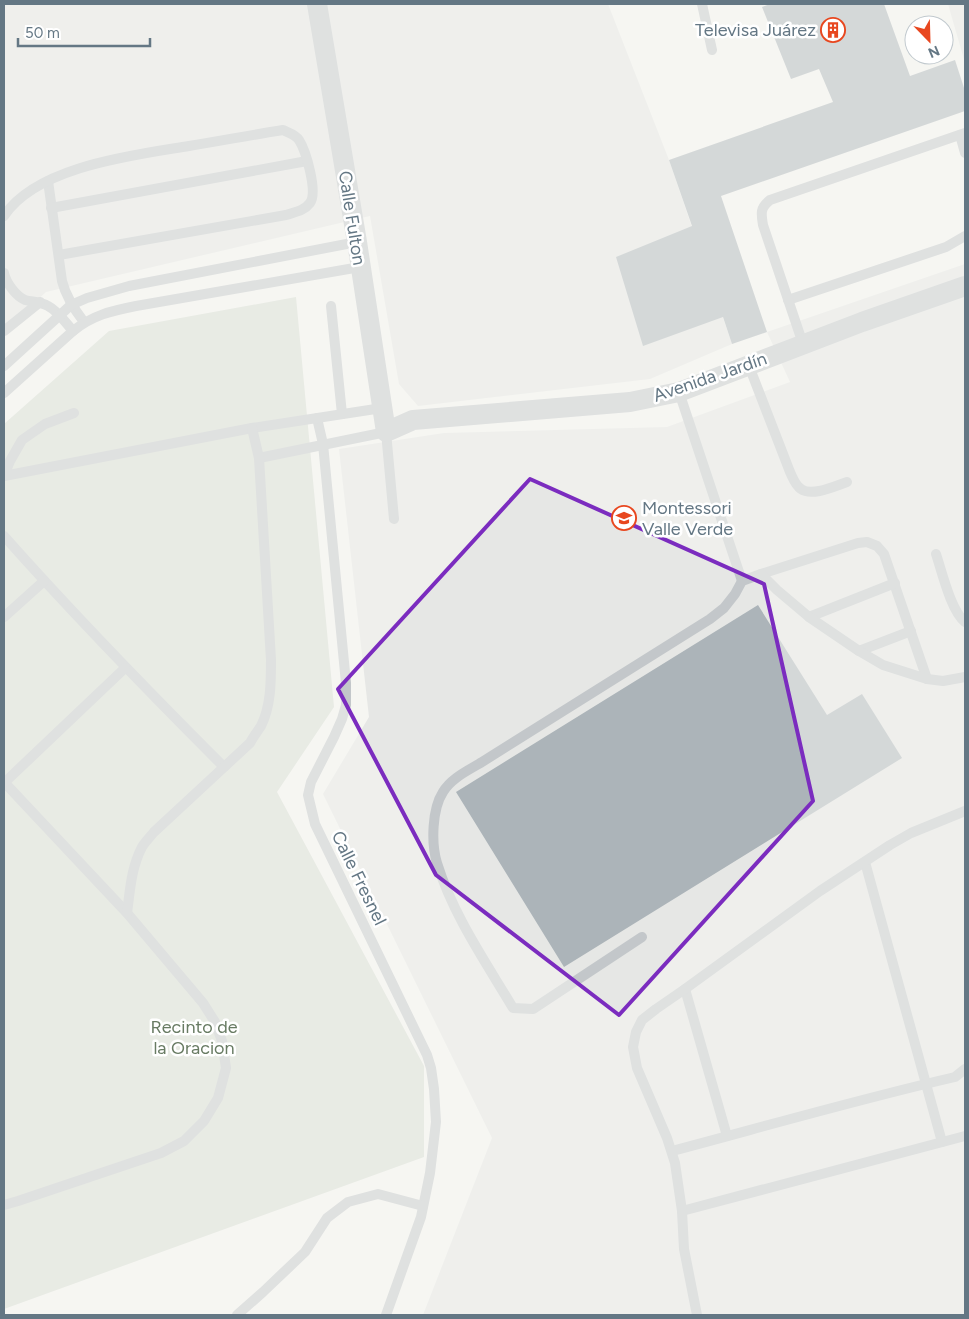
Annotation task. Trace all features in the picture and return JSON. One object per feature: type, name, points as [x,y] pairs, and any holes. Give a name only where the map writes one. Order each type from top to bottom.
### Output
[{"type":"street","name":"Calle Fulton","points":[[317,4],[357,242],[386,432]]},
{"type":"street","name":"Avenida Jardín","points":[[386,432],[413,420],[630,402],[679,392],[804,344],[965,286]]},
{"type":"street","name":"Avenida Jardín","points":[[382,408],[413,420]]},
{"type":"lane","points":[[702,4],[712,50]]},
{"type":"lane","points":[[4,216],[8,210],[31,190],[48,181],[111,159],[283,130],[293,134],[299,140],[307,161],[313,191],[311,202],[302,211],[59,255]]},
{"type":"lane","points":[[804,344],[763,225],[761,215],[763,206],[770,200],[963,134],[965,153]]},
{"type":"lane","points":[[51,208],[307,161]]},
{"type":"lane","points":[[48,181],[62,281],[71,305],[84,322]]},
{"type":"lane","points":[[788,300],[946,247],[965,236]]},
{"type":"lane","points":[[4,366],[71,305],[129,286],[357,242]]},
{"type":"lane","points":[[4,393],[73,331],[84,322],[96,316],[113,310],[360,267]]},
{"type":"lane","points":[[4,273],[10,285],[19,296],[47,305],[73,331]]},
{"type":"lane","points":[[4,330],[40,302]]},
{"type":"lane","points":[[330,306],[342,414]]},
{"type":"lane","points":[[749,366],[790,472],[797,485],[802,490],[816,492],[847,482]]},
{"type":"lane","points":[[679,392],[742,581]]},
{"type":"lane","points":[[74,413],[44,424],[22,440],[4,476],[252,428],[382,408]]},
{"type":"lane","name":"Calle Fresnel","points":[[317,418],[323,444],[345,673],[346,705],[334,737],[311,782],[308,795],[315,824],[421,1040],[429,1062],[434,1089],[436,1122],[430,1173],[421,1217],[386,1315]]},
{"type":"lane","points":[[127,913],[135,861],[142,846],[154,832],[250,743],[261,726],[268,706],[271,660],[259,458],[252,428]]},
{"type":"lane","points":[[259,458],[386,432],[394,519]]},
{"type":"lane","points":[[4,536],[44,582],[224,767]]},
{"type":"lane","points":[[642,937],[533,1009],[512,1008],[461,920],[436,861],[434,821],[443,791],[455,779],[710,619],[724,608],[742,581],[858,543],[867,542],[878,546],[884,554],[927,679]]},
{"type":"lane","points":[[936,554],[952,600],[961,619],[965,622]]},
{"type":"lane","points":[[761,574],[809,617],[883,665],[927,679],[943,681],[965,677]]},
{"type":"lane","points":[[4,617],[44,582]]},
{"type":"lane","points":[[809,617],[895,582]]},
{"type":"lane","points":[[859,651],[911,631]]},
{"type":"lane","points":[[4,1205],[18,1202],[160,1153],[184,1141],[204,1121],[218,1098],[226,1068],[222,1041],[215,1022],[203,1003],[127,913],[4,783],[126,668]]},
{"type":"lane","points":[[697,1315],[684,1248],[682,1211],[675,1163],[672,1151],[637,1068],[633,1046],[636,1032],[642,1020],[656,1008],[820,891],[890,845],[911,833],[965,811]]},
{"type":"lane","points":[[865,862],[942,1142]]},
{"type":"lane","points":[[685,989],[727,1136]]},
{"type":"lane","points":[[672,1151],[925,1083],[955,1077],[965,1068]]},
{"type":"lane","points":[[682,1211],[965,1136]]},
{"type":"lane","points":[[237,1315],[304,1252],[327,1218],[348,1202],[378,1194],[423,1206]]},
{"type":"highlighted area","points":[[530,479],[764,584],[813,801],[619,1015],[436,875],[338,689]]},
{"type":"shaded area","points":[[4,4],[608,4],[669,160],[732,344],[650,379],[418,406],[399,384],[370,216],[46,292],[4,331]]},
{"type":"shaded area","points":[[948,4],[965,4],[965,63],[954,25],[954,15],[951,15]]},
{"type":"shaded area","points":[[965,264],[965,1315],[423,1315],[492,1138],[323,794],[369,717],[339,449],[444,433],[667,427],[790,382],[767,332]]},
{"type":"green space","name":"Recinto de la Oracion","points":[[296,297],[334,707],[277,792],[424,1066],[424,1157],[4,1309],[4,424],[109,331]]},
{"type":"building","points":[[770,4],[884,4],[904,59],[904,65],[906,65],[910,76],[941,65],[954,65],[955,60],[965,91],[965,111],[721,196],[767,332],[732,344],[723,317],[643,346],[616,257],[692,226],[669,160],[833,102],[819,69],[791,79],[762,7]]},
{"type":"building","points":[[758,605],[827,715],[862,694],[902,758],[564,967],[456,792]]},
{"type":"place","name":"Televisa Juárez","points":[[833,30]]},
{"type":"place","name":"Montessori Valle Verde","points":[[624,518]]}]
